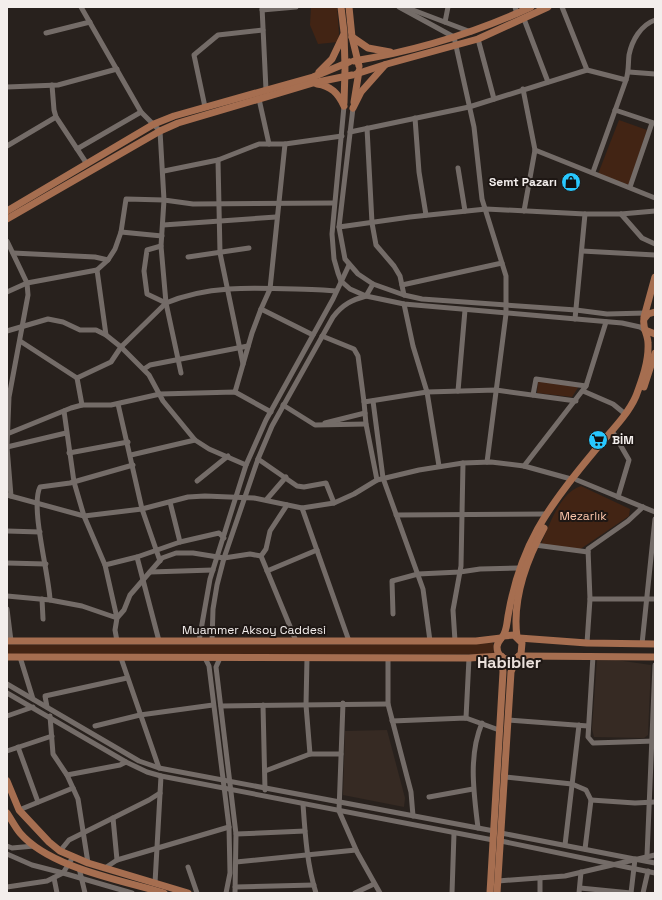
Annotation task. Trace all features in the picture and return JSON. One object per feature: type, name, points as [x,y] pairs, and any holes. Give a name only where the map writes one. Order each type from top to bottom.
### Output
[{"type":"main road","points":[[341,7],[344,32],[352,68],[344,106]]},
{"type":"main road","points":[[349,7],[352,37],[352,108]]},
{"type":"main road","points":[[7,219],[160,131],[178,123],[260,99],[396,52],[472,32],[516,10],[531,7]]},
{"type":"main road","points":[[7,211],[154,124],[205,107],[266,90],[313,80],[352,68],[386,64],[456,46],[478,39],[548,7]]},
{"type":"main road","points":[[313,80],[332,59],[344,32]]},
{"type":"main road","points":[[352,37],[368,48],[396,52]]},
{"type":"main road","points":[[352,108],[367,85],[386,64]]},
{"type":"main road","points":[[313,80],[325,85],[339,95],[344,106]]},
{"type":"main road","points":[[498,832],[499,730],[503,672],[502,656],[497,646],[502,637],[519,568],[546,514],[635,398],[643,377],[648,352],[645,330],[655,277]]},
{"type":"main road","points":[[645,330],[655,334]]},
{"type":"main road","points":[[490,893],[505,777],[511,672],[523,646],[518,637],[515,619],[520,589],[530,555],[574,479],[614,434],[639,400],[653,367],[655,353]]},
{"type":"main road","points":[[502,637],[510,634],[518,637],[587,643],[655,644]]},
{"type":"main road","name":"Muammer Aksoy Caddesi","points":[[9,641],[455,641],[502,637]]},
{"type":"main road","points":[[7,657],[469,658],[502,656],[509,660],[517,658],[593,656],[655,657]]},
{"type":"main road","points":[[7,781],[19,810],[49,842],[60,851],[88,863],[188,893]]},
{"type":"main road","points":[[7,814],[20,833],[34,846],[51,857],[69,865],[164,893]]},
{"type":"main road","points":[[497,841],[497,893]]},
{"type":"street","points":[[81,7],[141,112],[160,131],[164,171],[162,246],[166,303],[181,373]]},
{"type":"street","points":[[266,90],[262,9],[296,7]]},
{"type":"street","points":[[399,7],[454,37],[470,106],[482,199],[506,276],[506,314],[487,462]]},
{"type":"street","points":[[405,7],[472,32]]},
{"type":"street","points":[[445,22],[448,7]]},
{"type":"street","points":[[562,7],[587,70]]},
{"type":"street","points":[[524,19],[548,82]]},
{"type":"street","points":[[593,172],[629,72],[630,53],[637,35],[645,25],[655,20]]},
{"type":"street","points":[[46,33],[90,22]]},
{"type":"street","points":[[205,107],[194,55],[218,35],[263,30]]},
{"type":"street","points":[[478,39],[494,99]]},
{"type":"street","points":[[7,87],[52,85],[117,69]]},
{"type":"street","points":[[350,132],[470,106],[587,70],[626,80]]},
{"type":"street","points":[[629,72],[655,74]]},
{"type":"street","points":[[52,85],[56,117],[87,164]]},
{"type":"street","points":[[523,90],[535,150],[524,211]]},
{"type":"street","points":[[260,99],[269,144]]},
{"type":"street","points":[[344,106],[332,234],[334,259],[341,280],[350,289],[366,296],[404,304],[606,322],[633,325],[645,330]]},
{"type":"street","points":[[352,108],[339,227],[342,250],[349,265],[373,284],[404,295],[439,301],[576,310],[607,314],[649,314]]},
{"type":"street","points":[[615,110],[654,123],[630,187]]},
{"type":"street","points":[[77,149],[141,112]]},
{"type":"street","points":[[7,146],[56,117]]},
{"type":"street","points":[[415,118],[419,172],[426,215]]},
{"type":"street","points":[[367,128],[372,223],[376,245],[394,266],[402,285],[404,295]]},
{"type":"street","points":[[164,171],[218,160],[259,144],[285,144],[342,136]]},
{"type":"street","points":[[235,392],[248,346],[270,289],[276,217],[280,203],[285,144]]},
{"type":"street","points":[[535,150],[655,198]]},
{"type":"street","points":[[218,160],[218,220],[220,253],[238,347],[243,364]]},
{"type":"street","points":[[458,168],[465,212]]},
{"type":"street","points":[[7,292],[27,283],[97,270],[108,260],[115,249],[121,232],[126,199],[164,200],[193,204],[334,203]]},
{"type":"street","points":[[339,227],[426,215],[486,209],[585,214],[621,214],[655,211]]},
{"type":"street","points":[[575,319],[585,214]]},
{"type":"street","points":[[621,214],[642,238],[655,244]]},
{"type":"street","points":[[163,225],[276,217]]},
{"type":"street","points":[[121,232],[162,236]]},
{"type":"street","points":[[7,241],[27,283],[28,295],[8,396],[7,447],[9,495],[84,516],[142,509],[188,497],[205,496],[267,499],[302,508],[334,503],[354,494],[380,479],[439,466],[487,462],[524,466],[574,479],[655,512]]},
{"type":"street","points":[[162,246],[146,250],[144,271],[147,294],[166,303]]},
{"type":"street","points":[[188,257],[250,248]]},
{"type":"street","points":[[582,251],[655,255]]},
{"type":"street","points":[[12,253],[94,257],[108,260]]},
{"type":"street","points":[[402,285],[502,263]]},
{"type":"street","points":[[198,641],[213,570],[246,465],[270,412],[313,335],[349,265]]},
{"type":"street","points":[[97,270],[106,335]]},
{"type":"street","points":[[212,641],[213,609],[224,558],[258,459],[272,426],[322,336],[340,307],[350,300],[366,296],[373,284]]},
{"type":"street","points":[[77,378],[111,362],[121,347],[166,303],[182,296],[228,289],[336,291]]},
{"type":"street","points":[[404,304],[413,346],[427,392],[439,466]]},
{"type":"street","points":[[261,309],[313,335]]},
{"type":"street","points":[[458,391],[465,310]]},
{"type":"street","points":[[7,331],[23,325],[48,319],[64,322],[80,330],[96,330],[106,335],[144,369],[149,375],[163,401],[195,440],[210,449],[246,465]]},
{"type":"street","points":[[524,466],[576,401],[586,386],[606,322]]},
{"type":"street","points":[[322,336],[354,349],[358,356],[366,424],[380,479],[396,515],[423,589],[430,641]]},
{"type":"street","points":[[20,341],[77,378],[82,405]]},
{"type":"street","points":[[144,369],[150,365],[248,346]]},
{"type":"street","points":[[533,395],[536,379],[586,386]]},
{"type":"street","points":[[364,402],[427,392],[496,390],[576,401]]},
{"type":"street","points":[[583,391],[606,401],[624,413]]},
{"type":"street","points":[[7,434],[82,405],[118,404],[160,394],[235,392],[270,412]]},
{"type":"street","points":[[373,401],[380,479]]},
{"type":"street","points":[[118,404],[128,442],[142,509],[160,561]]},
{"type":"street","points":[[283,405],[315,425],[366,424]]},
{"type":"street","points":[[64,411],[74,482],[84,516],[105,565],[117,618],[115,630],[117,641]]},
{"type":"street","points":[[315,425],[365,414]]},
{"type":"street","points":[[7,447],[66,433]]},
{"type":"street","points":[[614,434],[629,460],[618,497]]},
{"type":"street","points":[[131,456],[195,440]]},
{"type":"street","points":[[69,453],[128,442]]},
{"type":"street","points":[[197,481],[228,456]]},
{"type":"street","points":[[258,459],[297,486],[326,483],[334,503]]},
{"type":"street","points":[[455,641],[453,610],[460,572],[463,463]]},
{"type":"street","points":[[50,600],[50,586],[40,532],[38,504],[40,487],[74,482],[133,465]]},
{"type":"street","points":[[267,499],[286,477]]},
{"type":"street","points":[[170,502],[180,542]]},
{"type":"street","points":[[261,556],[266,549],[270,531],[287,505]]},
{"type":"street","points":[[302,508],[350,641]]},
{"type":"street","points":[[587,643],[590,599],[589,547],[628,521],[643,508]]},
{"type":"street","points":[[396,515],[546,514]]},
{"type":"street","points":[[642,644],[655,519]]},
{"type":"street","points":[[7,531],[40,532]]},
{"type":"street","points":[[105,565],[137,557],[180,542],[219,533],[224,538]]},
{"type":"street","points":[[535,545],[588,552]]},
{"type":"street","points":[[267,571],[317,550]]},
{"type":"street","points":[[117,618],[124,610],[130,595],[162,558],[176,554],[193,553],[224,558],[250,554],[261,556]]},
{"type":"street","points":[[261,556],[296,641]]},
{"type":"street","points":[[137,557],[159,641]]},
{"type":"street","points":[[7,563],[46,564]]},
{"type":"street","points":[[393,614],[392,581],[418,574],[460,572],[480,569],[519,568]]},
{"type":"street","points":[[150,572],[213,570]]},
{"type":"street","points":[[7,596],[50,600],[82,606],[117,618]]},
{"type":"street","points":[[42,599],[43,619]]},
{"type":"street","points":[[590,599],[655,599]]},
{"type":"street","points":[[7,609],[9,641]]},
{"type":"street","points":[[593,656],[588,736],[593,743],[653,740]]},
{"type":"street","points":[[20,657],[33,699]]},
{"type":"street","points":[[121,658],[159,768]]},
{"type":"street","points":[[205,658],[209,666],[223,789],[229,827],[230,873],[226,893]]},
{"type":"street","points":[[220,658],[216,667],[236,834],[236,890],[314,885]]},
{"type":"street","points":[[307,658],[306,705],[310,754]]},
{"type":"street","points":[[388,658],[388,704],[411,792],[413,816]]},
{"type":"street","points":[[466,718],[469,658]]},
{"type":"street","points":[[647,856],[648,802],[653,740],[655,665]]},
{"type":"street","points":[[47,707],[44,696],[127,678]]},
{"type":"street","points":[[7,684],[139,761],[159,768],[655,863]]},
{"type":"street","points":[[7,692],[126,762],[146,772],[223,789],[454,832],[655,873]]},
{"type":"street","points":[[221,706],[343,703],[388,704]]},
{"type":"street","points":[[343,703],[339,810],[356,850],[380,893]]},
{"type":"street","points":[[94,726],[140,715],[213,705]]},
{"type":"street","points":[[263,705],[265,771],[264,788],[266,796]]},
{"type":"street","points":[[7,716],[33,707]]},
{"type":"street","points":[[50,716],[53,754],[78,799],[88,863]]},
{"type":"street","points":[[392,721],[466,718],[499,730]]},
{"type":"street","points":[[508,720],[588,726]]},
{"type":"street","points":[[478,828],[473,789],[473,768],[477,734],[482,723]]},
{"type":"street","points":[[565,845],[579,725]]},
{"type":"street","points":[[7,751],[52,736]]},
{"type":"street","points":[[18,748],[38,802]]},
{"type":"street","points":[[265,771],[310,754],[340,754]]},
{"type":"street","points":[[66,775],[120,765],[126,762]]},
{"type":"street","points":[[155,883],[161,776]]},
{"type":"street","points":[[505,777],[572,784],[586,790],[591,800],[585,849]]},
{"type":"street","points":[[19,810],[73,788]]},
{"type":"street","points":[[429,797],[473,789]]},
{"type":"street","points":[[60,851],[69,840],[160,793]]},
{"type":"street","points":[[591,800],[655,802]]},
{"type":"street","points":[[303,804],[308,855],[316,893]]},
{"type":"street","points":[[113,818],[117,860]]},
{"type":"street","points":[[105,868],[117,860],[229,827]]},
{"type":"street","points":[[236,834],[305,831]]},
{"type":"street","points":[[452,893],[454,832]]},
{"type":"street","points":[[7,846],[12,848],[34,846]]},
{"type":"street","points":[[236,862],[356,850]]},
{"type":"street","points":[[7,854],[32,865],[132,893]]},
{"type":"street","points":[[498,881],[540,878],[581,872],[655,855]]},
{"type":"street","points":[[7,887],[48,881],[63,873],[73,857]]},
{"type":"street","points":[[581,872],[579,890],[631,893],[635,859]]},
{"type":"street","points":[[188,867],[197,893]]},
{"type":"street","points":[[79,868],[86,893]]},
{"type":"street","points":[[643,893],[648,871]]},
{"type":"street","points":[[54,878],[57,893]]},
{"type":"street","points":[[540,878],[540,893]]},
{"type":"street","points":[[355,893],[374,884]]},
{"type":"shaded area","points":[[597,659],[651,665],[648,735],[644,738],[594,737],[592,729]]},
{"type":"shaded area","points":[[387,730],[405,798],[404,807],[343,795],[345,731]]},
{"type":"green space","points":[[311,7],[337,7],[339,33],[338,42],[318,44],[310,25]]},
{"type":"green space","points":[[619,120],[647,130],[629,185],[598,174]]},
{"type":"green space","points":[[538,380],[579,386],[572,397],[537,393]]},
{"type":"green space","name":"Mezarlık","points":[[581,486],[630,509],[629,516],[579,550],[541,544],[561,502],[574,489]]},
{"type":"green space","points":[[493,643],[494,654],[7,654],[7,645],[334,645]]},
{"type":"place","name":"Semt Pazarı","points":[[571,182]]},
{"type":"place","name":"BİM","points":[[598,440]]},
{"type":"district","name":"Habibler","points":[[509,662]]}]
